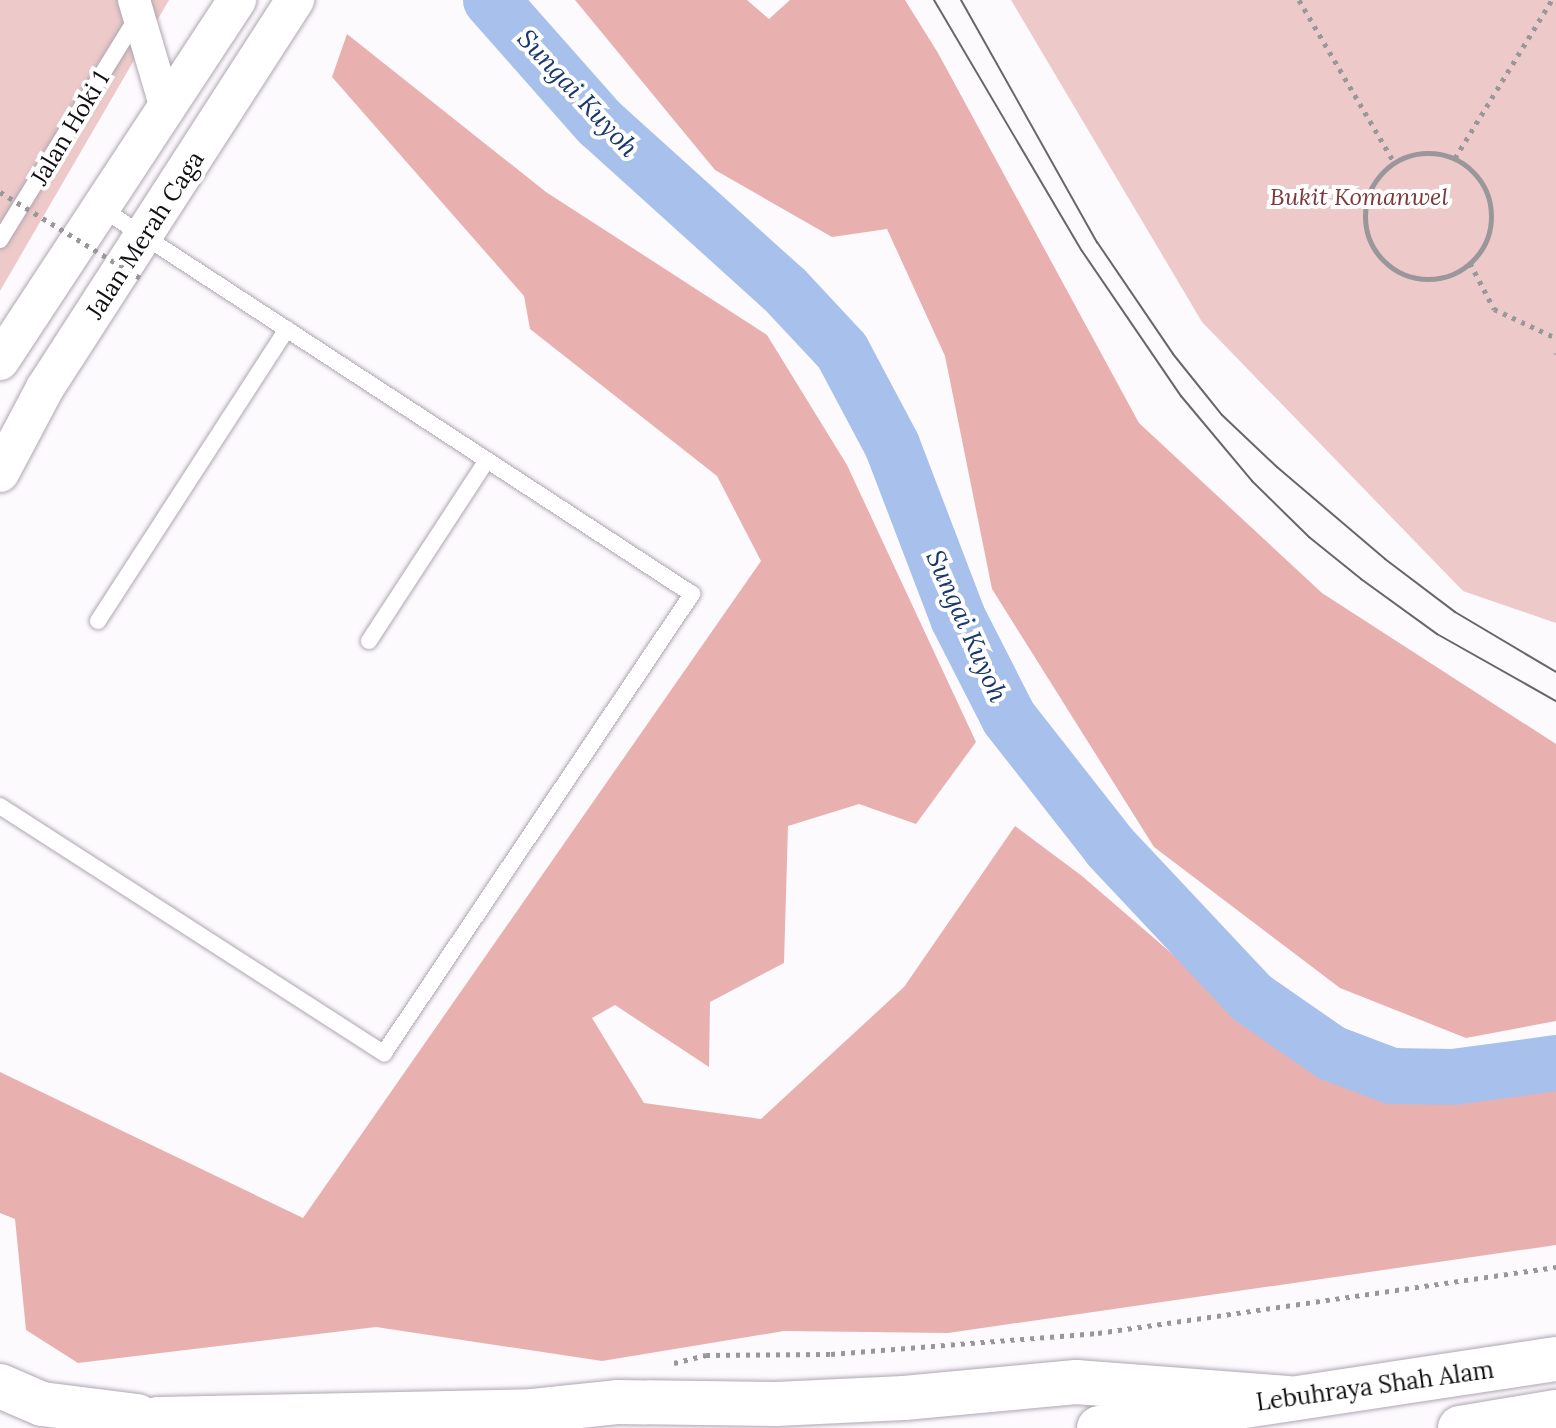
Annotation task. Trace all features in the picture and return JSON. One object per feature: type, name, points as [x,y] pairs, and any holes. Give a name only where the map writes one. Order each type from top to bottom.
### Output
[{"type":"highway","name":"Lebuhraya Shah Alam","points":[[1099,1428],[1556,1359]]},
{"type":"highway","points":[[101,1428],[159,1419],[533,1411],[617,1402],[792,1403],[904,1398],[1076,1382],[1287,1398]]},
{"type":"highway","points":[[0,1386],[42,1404],[159,1419]]},
{"type":"highway","points":[[1460,1428],[1556,1412]]},
{"type":"street","points":[[0,361],[237,0]]},
{"type":"street","points":[[136,7],[166,108]]},
{"type":"street","name":"Jalan Merah Caga","points":[[0,473],[45,388],[288,11]]},
{"type":"lane","name":"Jalan Hoki 1","points":[[0,240],[136,7]]},
{"type":"lane","points":[[0,806],[384,1053],[692,594],[101,208]]},
{"type":"lane","points":[[98,621],[287,329]]},
{"type":"lane","points":[[369,641],[487,460]]},
{"type":"path","points":[[1299,0],[1394,162]]},
{"type":"path","points":[[1455,158],[1552,0]]},
{"type":"path","points":[[1435,153],[1455,158],[1473,170],[1485,187],[1491,207],[1490,228],[1483,247],[1470,263],[1452,274],[1431,279],[1411,276],[1392,267],[1377,253],[1368,235],[1365,214],[1369,194],[1379,176],[1394,162],[1414,154],[1435,153]]},
{"type":"path","points":[[0,192],[142,279]]},
{"type":"path","points":[[1470,263],[1494,309],[1556,338]]},
{"type":"path","points":[[661,1366],[706,1355],[831,1354],[1098,1333],[1556,1267]]},
{"type":"green space","points":[[0,0],[169,0],[0,291]]},
{"type":"green space","name":"Bukit Komanwel","points":[[1011,0],[1556,0],[1556,623],[1463,591],[1202,322]]},
{"type":"shaded area","points":[[575,0],[747,0],[769,19],[790,0],[905,0],[938,53],[1139,423],[1322,593],[1556,744],[1556,1021],[1466,1038],[1340,988],[1154,847],[992,589],[945,356],[887,229],[832,237],[715,170]]},
{"type":"shaded area","points":[[347,34],[546,192],[767,335],[847,465],[976,742],[916,824],[859,804],[788,826],[784,963],[710,1002],[709,1067],[615,1005],[592,1018],[644,1103],[761,1119],[904,987],[1015,826],[1082,876],[1250,1021],[1394,1104],[1556,1090],[1556,1245],[948,1333],[784,1331],[602,1361],[376,1327],[78,1363],[26,1330],[15,1219],[0,1213],[0,1072],[303,1218],[761,561],[717,476],[530,329],[524,296],[332,77]]},
{"type":"waterway","name":"Sungai Kuyoh","points":[[491,0],[600,123],[784,289],[842,351],[892,445],[958,618],[1009,718],[1110,847],[1252,998],[1331,1053],[1392,1076],[1453,1077],[1556,1063]]},
{"type":"tram line","points":[[934,0],[1082,251],[1181,396],[1252,481],[1309,537],[1361,579],[1437,634],[1556,701]]},
{"type":"tram line","points":[[961,0],[1097,242],[1173,354],[1222,415],[1277,467],[1385,559],[1455,612],[1556,672]]}]
